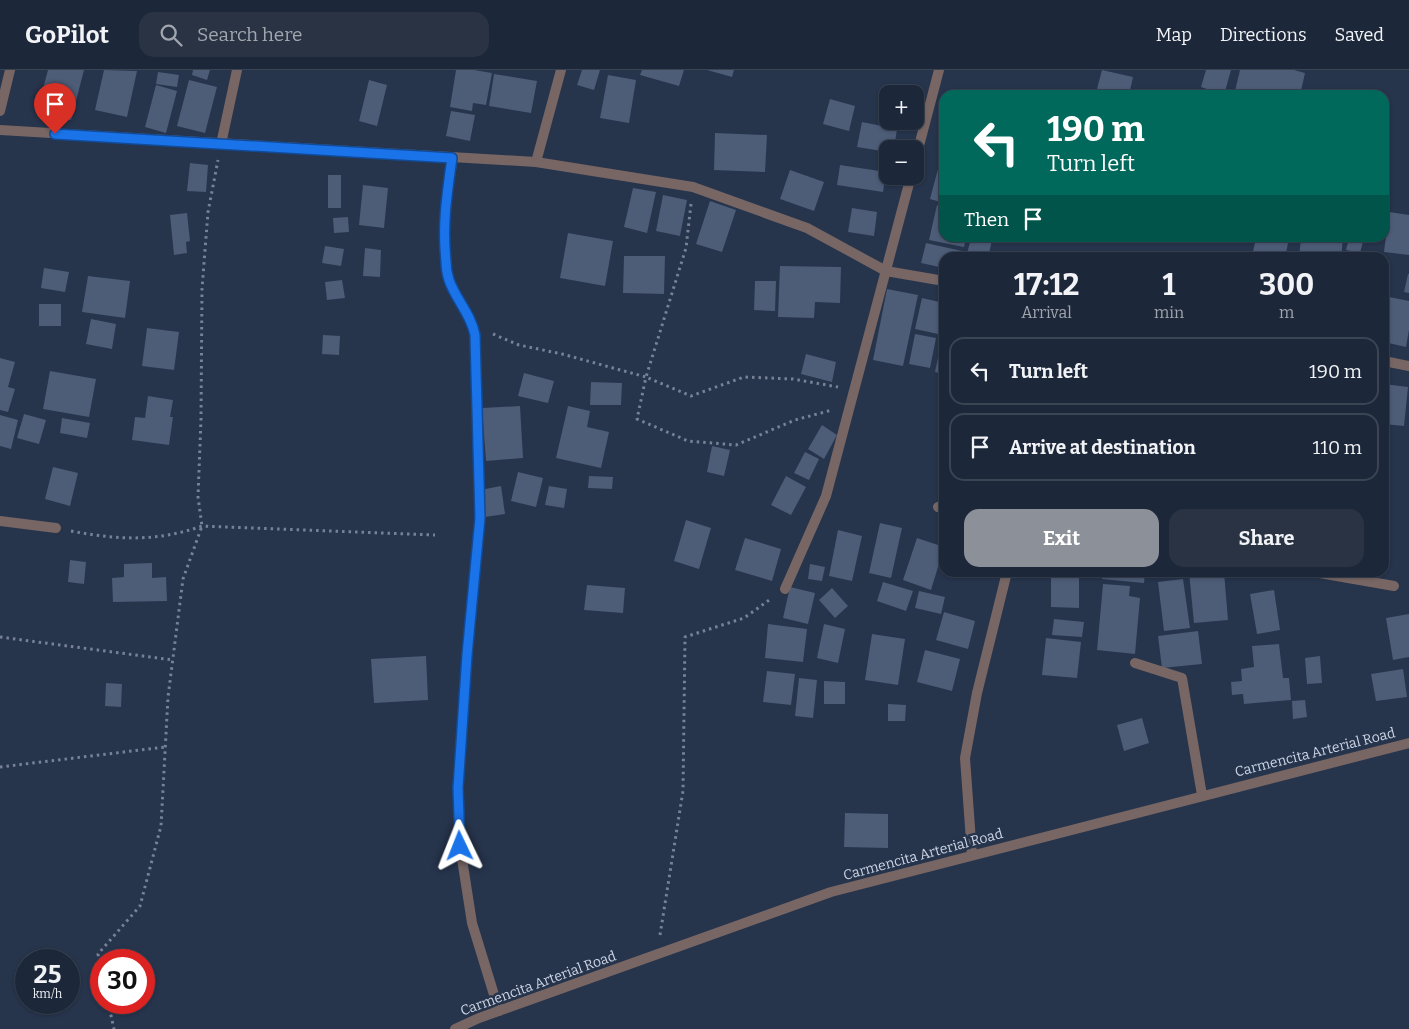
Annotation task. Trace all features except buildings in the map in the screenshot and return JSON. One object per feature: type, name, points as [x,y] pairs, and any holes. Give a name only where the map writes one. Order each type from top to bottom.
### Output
[{"type":"street","points":[[0,111],[10,70]]},
{"type":"street","points":[[221,144],[237,70]]},
{"type":"street","points":[[536,162],[561,70]]},
{"type":"street","points":[[921,140],[939,70]]},
{"type":"street","points":[[0,130],[536,162],[693,187],[807,228],[886,272],[939,280]]},
{"type":"street","points":[[452,158],[444,218],[445,250],[448,278],[457,299],[474,326],[480,518],[467,655],[458,788],[460,846],[472,923],[499,1011]]},
{"type":"street","points":[[785,589],[826,496],[909,185]]},
{"type":"street","points":[[1389,362],[1409,366]]},
{"type":"street","points":[[0,522],[56,528]]},
{"type":"street","points":[[972,855],[965,758],[977,693],[1006,577]]},
{"type":"street","points":[[1343,577],[1394,586]]},
{"type":"street","points":[[1136,663],[1182,678],[1202,795]]},
{"type":"street","name":"Carmencita Arterial Road","points":[[455,1029],[499,1011],[831,892],[1409,743]]},
{"type":"path","points":[[102,949],[140,906],[161,826],[168,697],[183,579],[202,526],[198,497],[202,289],[208,212],[221,144]]},
{"type":"path","points":[[693,187],[686,248],[646,377],[637,419],[688,441],[736,445],[795,420],[849,406]]},
{"type":"path","points":[[474,326],[519,345],[562,354],[646,377],[691,396],[744,377],[793,379],[853,389]]},
{"type":"path","points":[[56,528],[94,535],[144,539],[181,534],[202,526],[435,536]]},
{"type":"path","points":[[657,955],[683,791],[685,637],[744,618],[785,589]]},
{"type":"path","points":[[0,637],[173,660]]},
{"type":"path","points":[[0,767],[165,747]]},
{"type":"path","points":[[111,1014],[114,1029]]},
{"type":"route","points":[[55,134],[452,158],[444,218],[445,250],[448,278],[457,299],[474,326],[480,518],[467,655],[458,788],[460,846]]}]
